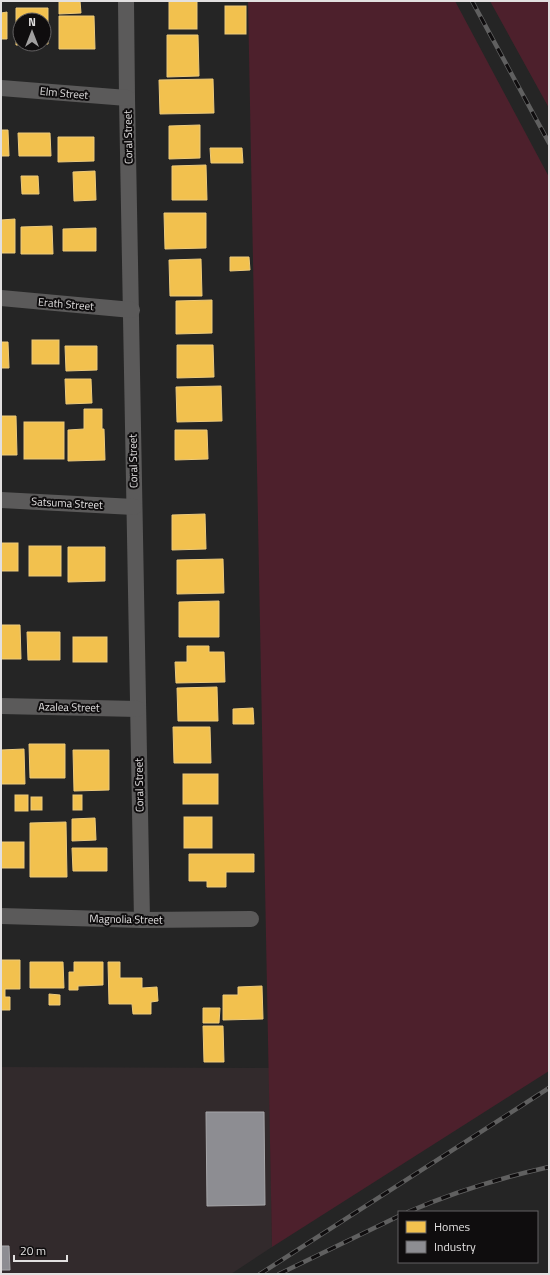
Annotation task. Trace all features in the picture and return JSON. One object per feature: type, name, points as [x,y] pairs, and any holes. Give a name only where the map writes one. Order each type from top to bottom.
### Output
[{"type":"street","name":"Coral Street","points":[[126,1],[142,920]]},
{"type":"street","name":"Elm Street","points":[[1,88],[127,98]]},
{"type":"street","name":"Erath Street","points":[[1,298],[132,310]]},
{"type":"street","name":"Satsuma Street","points":[[1,500],[134,507]]},
{"type":"street","name":"Azalea Street","points":[[1,706],[138,709]]},
{"type":"street","name":"Magnolia Street","points":[[1,916],[142,920],[251,919]]},
{"type":"shaded area","points":[[248,1],[455,1],[549,177],[549,1071],[272,1247]]},
{"type":"shaded area","points":[[490,1],[549,1],[549,108]]},
{"type":"shaded area","points":[[1,1067],[269,1068],[272,1247],[231,1274],[1,1274]]},
{"type":"building: Homes","points":[[59,1],[80,1],[81,13],[59,14]]},
{"type":"building: Homes","points":[[169,1],[197,1],[197,29],[169,29]]},
{"type":"building: Homes","points":[[225,6],[246,6],[246,34],[225,34]]},
{"type":"building: Homes","points":[[16,8],[48,8],[48,12],[16,12]]},
{"type":"building: Homes","points":[[7,12],[7,39],[1,39],[1,13]]},
{"type":"building: Homes","points":[[59,16],[94,16],[95,49],[59,49]]},
{"type":"building: Homes","points":[[167,35],[198,35],[199,76],[167,77]]},
{"type":"building: Homes","points":[[213,79],[214,113],[160,114],[159,80]]},
{"type":"building: Homes","points":[[200,125],[200,158],[169,159],[169,126]]},
{"type":"building: Homes","points":[[1,130],[8,130],[9,156],[1,156]]},
{"type":"building: Homes","points":[[18,133],[50,133],[51,156],[19,156]]},
{"type":"building: Homes","points":[[58,137],[94,137],[94,161],[58,162]]},
{"type":"building: Homes","points":[[210,148],[242,148],[243,163],[211,163]]},
{"type":"building: Homes","points":[[206,165],[207,200],[172,200],[172,166]]},
{"type":"building: Homes","points":[[95,171],[96,200],[74,201],[73,172]]},
{"type":"building: Homes","points":[[21,176],[38,176],[39,194],[22,194]]},
{"type":"building: Homes","points":[[164,213],[206,213],[206,248],[165,249]]},
{"type":"building: Homes","points":[[15,219],[15,253],[1,253],[1,220]]},
{"type":"building: Homes","points":[[52,226],[53,254],[21,254],[21,227]]},
{"type":"building: Homes","points":[[96,228],[96,251],[63,251],[63,229]]},
{"type":"building: Homes","points":[[230,257],[249,257],[250,270],[230,271]]},
{"type":"building: Homes","points":[[201,259],[202,296],[170,296],[169,260]]},
{"type":"building: Homes","points":[[212,300],[212,333],[176,334],[176,301]]},
{"type":"building: Homes","points":[[32,340],[59,340],[59,364],[32,364]]},
{"type":"building: Homes","points":[[1,342],[8,342],[9,368],[1,368]]},
{"type":"building: Homes","points":[[177,345],[213,345],[214,377],[177,378]]},
{"type":"building: Homes","points":[[65,346],[97,346],[97,370],[66,371]]},
{"type":"building: Homes","points":[[65,379],[91,379],[92,403],[66,404]]},
{"type":"building: Homes","points":[[221,386],[222,421],[177,422],[176,387]]},
{"type":"building: Homes","points":[[84,409],[102,409],[105,460],[68,461],[68,430],[84,429]]},
{"type":"building: Homes","points":[[1,416],[16,416],[17,455],[1,455]]},
{"type":"building: Homes","points":[[24,422],[64,422],[64,459],[24,459]]},
{"type":"building: Homes","points":[[175,430],[207,430],[208,459],[175,460]]},
{"type":"building: Homes","points":[[205,514],[206,549],[172,550],[172,515]]},
{"type":"building: Homes","points":[[1,543],[18,543],[18,571],[1,571]]},
{"type":"building: Homes","points":[[29,546],[61,546],[61,576],[29,576]]},
{"type":"building: Homes","points":[[68,547],[105,547],[105,581],[68,582]]},
{"type":"building: Homes","points":[[223,559],[224,593],[177,594],[177,560]]},
{"type":"building: Homes","points":[[219,601],[219,637],[179,637],[179,602]]},
{"type":"building: Homes","points":[[1,625],[20,625],[21,659],[1,659]]},
{"type":"building: Homes","points":[[27,632],[60,632],[60,660],[28,660]]},
{"type":"building: Homes","points":[[73,637],[107,637],[107,662],[73,662]]},
{"type":"building: Homes","points":[[187,646],[209,646],[209,652],[224,652],[225,682],[176,683],[175,662],[187,662]]},
{"type":"building: Homes","points":[[217,687],[218,721],[178,721],[177,688]]},
{"type":"building: Homes","points":[[253,708],[254,724],[233,724],[233,709]]},
{"type":"building: Homes","points":[[173,727],[210,727],[211,763],[174,763]]},
{"type":"building: Homes","points":[[29,744],[65,744],[65,778],[30,778]]},
{"type":"building: Homes","points":[[24,749],[25,784],[1,784],[1,750]]},
{"type":"building: Homes","points":[[73,750],[109,750],[109,790],[74,791]]},
{"type":"building: Homes","points":[[183,774],[218,774],[218,804],[183,804]]},
{"type":"building: Homes","points":[[15,795],[28,795],[28,811],[15,811]]},
{"type":"building: Homes","points":[[73,795],[82,795],[82,810],[73,810]]},
{"type":"building: Homes","points":[[31,797],[42,797],[42,810],[31,810]]},
{"type":"building: Homes","points":[[184,817],[212,817],[212,848],[184,848]]},
{"type":"building: Homes","points":[[95,818],[96,840],[72,841],[72,819]]},
{"type":"building: Homes","points":[[66,822],[67,877],[30,877],[30,823]]},
{"type":"building: Homes","points":[[1,842],[24,842],[24,868],[1,868]]},
{"type":"building: Homes","points":[[72,848],[107,848],[107,871],[73,871]]},
{"type":"building: Homes","points":[[189,854],[254,854],[254,872],[226,872],[226,887],[207,887],[207,881],[189,881]]},
{"type":"building: Homes","points":[[1,960],[20,960],[20,989],[5,989],[5,997],[10,997],[10,1010],[1,1010]]},
{"type":"building: Homes","points":[[30,962],[63,962],[64,988],[30,988]]},
{"type":"building: Homes","points":[[74,962],[103,962],[103,985],[78,986],[78,990],[69,990],[69,972],[74,972]]},
{"type":"building: Homes","points":[[108,962],[120,962],[120,978],[142,978],[142,988],[157,987],[158,1001],[151,1002],[151,1014],[133,1014],[132,1004],[109,1004]]},
{"type":"building: Homes","points":[[262,986],[263,1019],[223,1020],[223,995],[238,995],[238,987]]},
{"type":"building: Homes","points":[[49,994],[60,995],[60,1005],[49,1005]]},
{"type":"building: Homes","points":[[203,1008],[220,1008],[219,1023],[203,1023]]},
{"type":"building: Homes","points":[[203,1026],[223,1026],[224,1062],[204,1062]]},
{"type":"building: Industry","points":[[206,1112],[264,1112],[265,1205],[207,1206]]},
{"type":"building: Industry","points":[[1,1246],[9,1246],[10,1270],[1,1270]]},
{"type":"railway","points":[[472,1],[549,143]]},
{"type":"railway","points":[[260,1274],[549,1088]]},
{"type":"railway","points":[[410,1211],[477,1186],[549,1167]]},
{"type":"railway","points":[[279,1274],[398,1216]]}]
